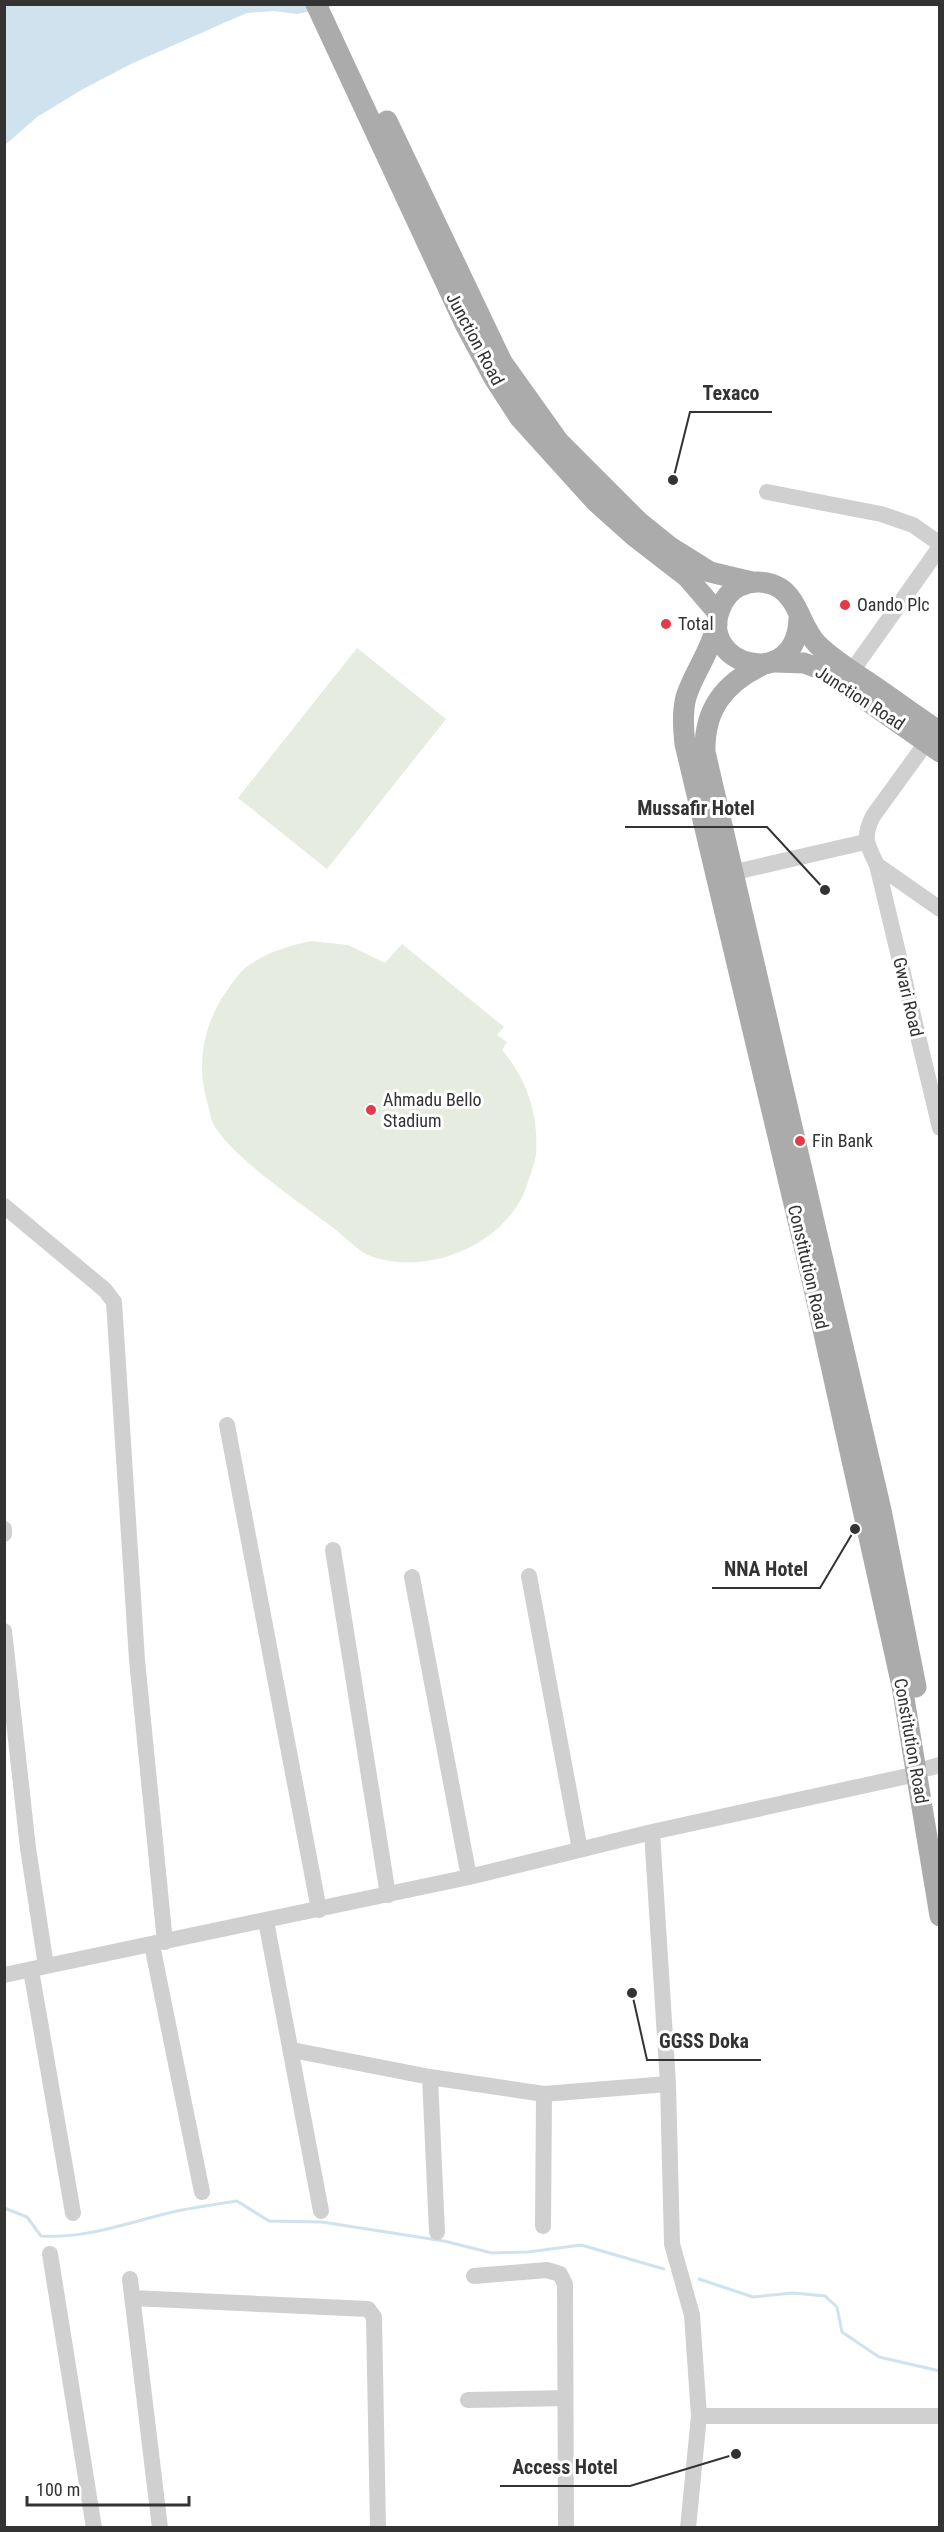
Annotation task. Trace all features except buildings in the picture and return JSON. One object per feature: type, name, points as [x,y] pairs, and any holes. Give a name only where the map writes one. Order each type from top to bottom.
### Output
[{"type":"main road","name":"Junction Road","points":[[316,4],[344,47],[497,352],[553,433],[639,522],[670,547],[710,572],[752,582]]},
{"type":"main road","name":"Junction Road","points":[[331,4],[344,47],[465,324],[494,378],[520,418],[596,502],[634,536],[687,577],[717,619]]},
{"type":"main road","points":[[752,582],[765,582],[782,590],[795,605],[799,617],[799,631],[794,644],[786,654],[768,663],[748,664],[736,658],[726,650],[719,638],[717,619],[730,592],[752,582]]},
{"type":"main road","name":"Junction Road","points":[[799,617],[815,642],[935,742]]},
{"type":"main road","name":"Constitution Road","points":[[717,619],[710,649],[687,697],[683,723],[685,744],[785,1136]]},
{"type":"main road","name":"Junction Road","points":[[768,663],[804,663],[823,670],[935,742]]},
{"type":"main road","name":"Constitution Road","points":[[768,663],[748,671],[723,693],[708,719],[705,735],[708,769],[902,1686],[929,1769],[939,1829]]},
{"type":"main road","name":"Constitution Road","points":[[929,1769],[939,1916]]},
{"type":"street","points":[[766,492],[881,514],[913,525],[939,545],[852,671]]},
{"type":"street","points":[[731,873],[865,842],[867,827],[873,816],[935,742]]},
{"type":"street","name":"Gwari Road","points":[[865,842],[877,865],[939,1128]]},
{"type":"street","name":"Gwari Road","points":[[877,865],[939,909]]},
{"type":"street","points":[[4,1206],[105,1290],[114,1302],[136,1660],[158,1943],[202,2192]]},
{"type":"street","points":[[227,1425],[319,1910]]},
{"type":"street","points":[[333,1550],[388,1894]]},
{"type":"street","points":[[529,1576],[580,1850]]},
{"type":"street","points":[[412,1577],[469,1877]]},
{"type":"street","points":[[4,1631],[28,1848],[38,1968],[73,2214]]},
{"type":"street","points":[[4,1975],[469,1877],[652,1832],[929,1769]]},
{"type":"street","points":[[652,1832],[668,2084],[672,2244],[692,2315],[699,2416],[688,2528]]},
{"type":"street","points":[[266,1921],[321,2211]]},
{"type":"street","points":[[292,2050],[430,2077],[544,2094],[668,2084]]},
{"type":"street","points":[[430,2077],[437,2232]]},
{"type":"street","points":[[543,2226],[544,2094]]},
{"type":"street","points":[[50,2254],[94,2528]]},
{"type":"street","points":[[474,2276],[547,2270],[560,2274],[565,2284],[566,2528]]},
{"type":"street","points":[[129,2279],[160,2528]]},
{"type":"street","points":[[132,2298],[368,2309],[372,2312],[374,2317],[378,2528]]},
{"type":"street","points":[[468,2400],[564,2398]]},
{"type":"street","points":[[699,2416],[939,2416]]},
{"type":"shaded area","points":[[357,648],[446,719],[327,869],[238,798]]},
{"type":"shaded area","name":"Ahmadu Bello Stadium","points":[[311,941],[348,945],[385,963],[402,944],[504,1027],[497,1035],[507,1042],[502,1050],[525,1085],[530,1098],[535,1125],[535,1158],[527,1185],[517,1206],[502,1224],[483,1240],[438,1259],[414,1262],[390,1261],[368,1255],[253,1167],[225,1140],[214,1125],[204,1089],[202,1058],[208,1028],[221,999],[241,972],[253,962],[276,951]]},
{"type":"water","points":[[5,5],[337,5],[297,14],[274,11],[247,13],[131,64],[83,89],[37,117],[5,145]]},
{"type":"waterway","points":[[4,2208],[27,2217],[41,2236],[58,2236],[93,2232],[177,2211],[237,2201],[269,2221],[322,2222],[444,2241],[492,2253],[528,2252],[581,2245],[664,2269]]},
{"type":"waterway","points":[[699,2279],[753,2297],[793,2293],[825,2296],[837,2307],[842,2332],[879,2357],[940,2371]]},
{"type":"place","name":"Texaco","points":[[673,480]]},
{"type":"place","name":"Oando Plc","points":[[845,605]]},
{"type":"place","name":"Total","points":[[666,624]]},
{"type":"place","name":"Mussafir Hotel","points":[[825,890]]},
{"type":"place","name":"Ahmadu Bello Stadium","points":[[371,1110]]},
{"type":"place","name":"Fin Bank","points":[[800,1141]]},
{"type":"place","name":"NNA Hotel","points":[[855,1529]]},
{"type":"place","name":"GGSS Doka","points":[[632,1993]]},
{"type":"place","name":"Access Hotel","points":[[736,2454]]}]
